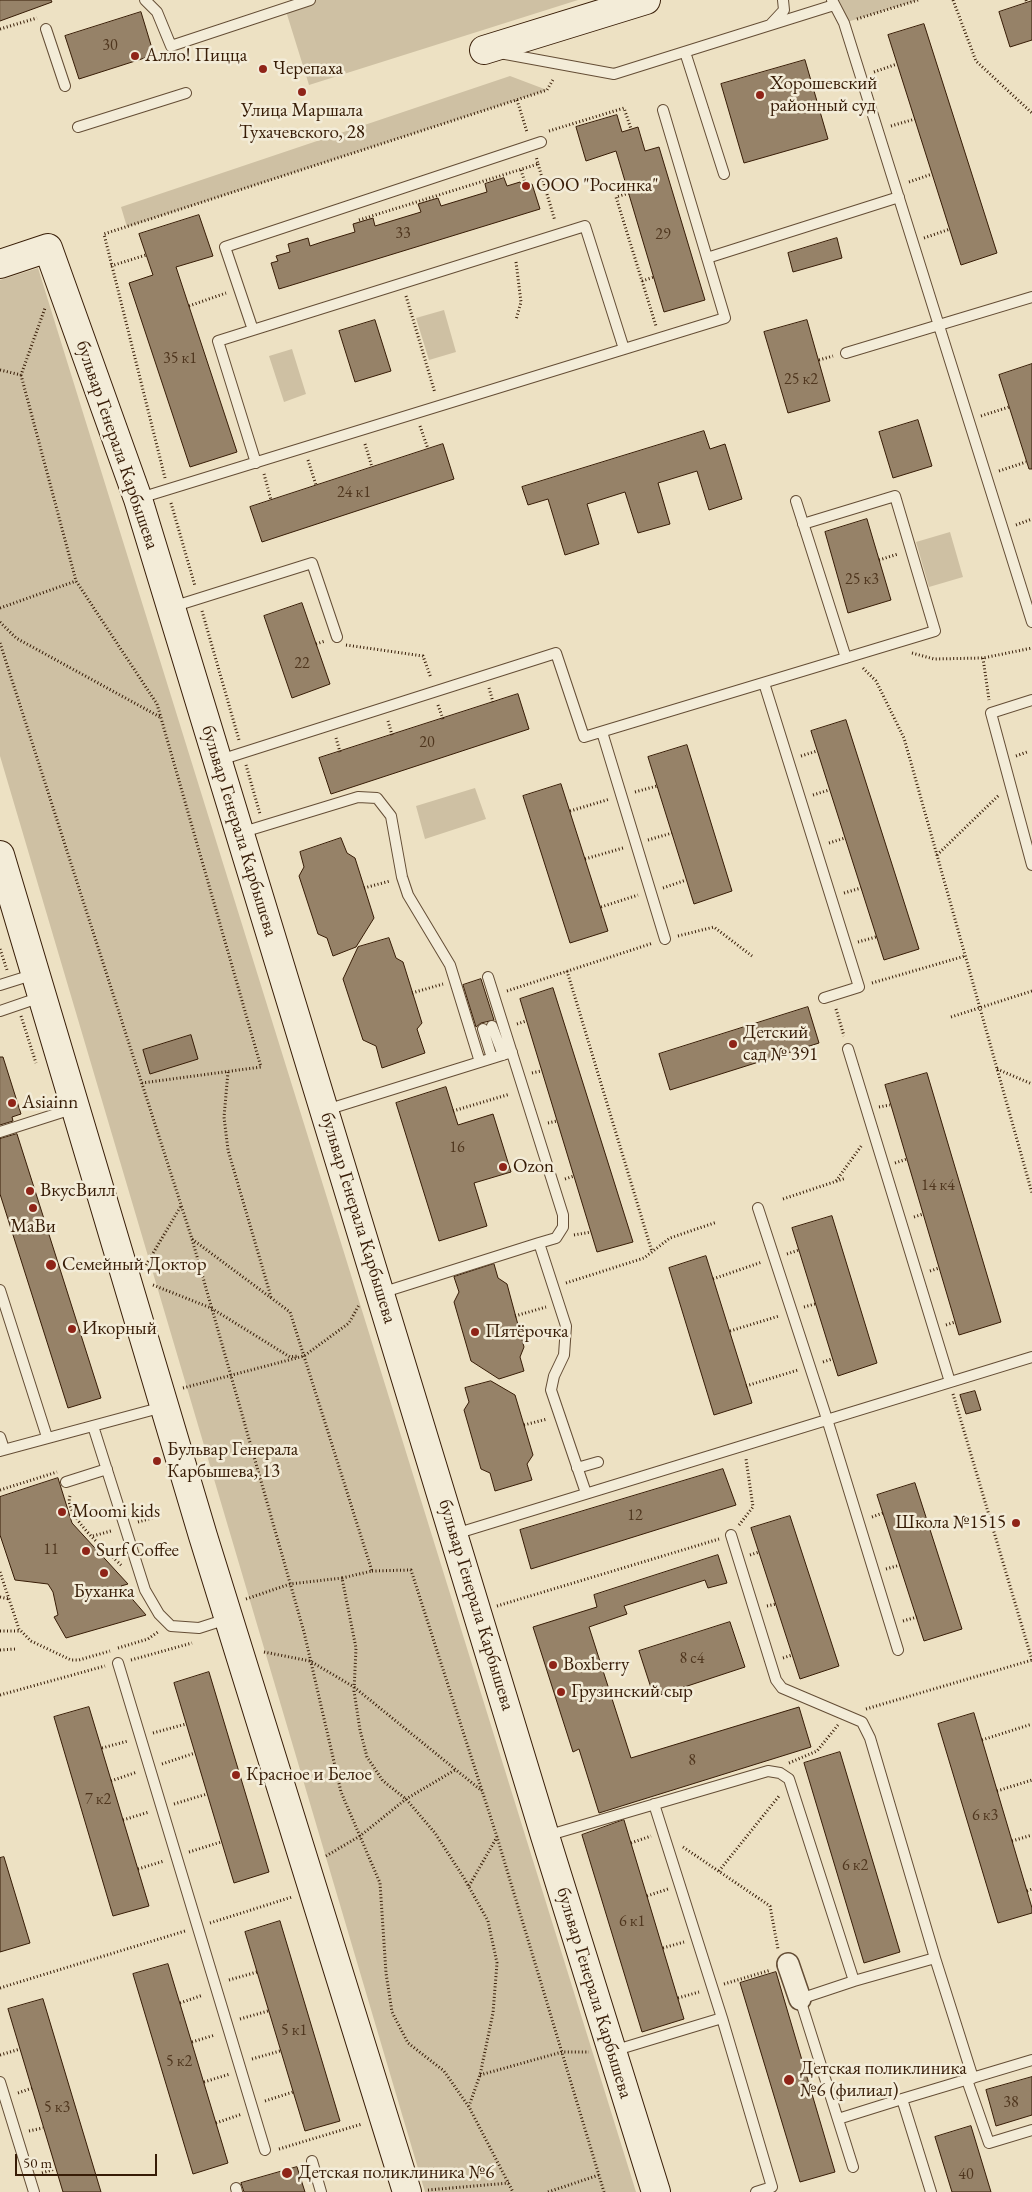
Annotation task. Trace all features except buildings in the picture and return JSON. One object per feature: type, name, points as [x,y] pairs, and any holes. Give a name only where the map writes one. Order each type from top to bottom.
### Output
[{"type":"street","points":[[484,50],[646,0]]},
{"type":"street","name":"бульвар Генерала Карбышева","points":[[0,264],[48,248],[138,499],[545,1836],[656,2192]]},
{"type":"street","points":[[0,855],[10,903],[39,985],[76,1108],[132,1276],[163,1399],[306,1868],[414,2192]]},
{"type":"street","points":[[785,1966],[800,1999]]},
{"type":"lane","points":[[145,0],[156,12],[171,46],[310,0]]},
{"type":"lane","points":[[273,0],[277,11]]},
{"type":"lane","points":[[771,25],[784,10],[783,0]]},
{"type":"lane","points":[[484,50],[614,74],[771,25],[833,2],[844,23],[1032,622]]},
{"type":"lane","points":[[46,29],[64,86]]},
{"type":"lane","points":[[685,52],[724,174]]},
{"type":"lane","points":[[78,127],[186,93]]},
{"type":"lane","points":[[138,499],[725,318],[663,110]]},
{"type":"lane","points":[[253,330],[225,247],[541,142]]},
{"type":"lane","points":[[707,258],[899,197]]},
{"type":"lane","points":[[258,462],[218,341],[559,234],[585,226],[624,349]]},
{"type":"lane","points":[[846,353],[1032,297]]},
{"type":"lane","points":[[218,760],[556,652],[584,737],[935,631],[895,496],[803,524]]},
{"type":"lane","points":[[796,501],[849,656]]},
{"type":"lane","points":[[171,607],[312,563],[337,637]]},
{"type":"lane","points":[[764,683],[859,987],[828,997]]},
{"type":"lane","points":[[1032,700],[991,713],[1032,865]]},
{"type":"lane","points":[[602,732],[665,939]]},
{"type":"lane","points":[[240,833],[358,797],[377,798],[391,816],[402,877],[408,894],[450,965],[480,1062]]},
{"type":"lane","points":[[488,977],[496,1000],[502,1055]]},
{"type":"lane","points":[[0,985],[39,985]]},
{"type":"lane","points":[[0,1011],[39,985]]},
{"type":"lane","points":[[378,1285],[556,1238],[563,1227],[563,1215],[524,1090],[487,1028]]},
{"type":"lane","points":[[848,1049],[950,1382]]},
{"type":"lane","points":[[325,1110],[502,1055]]},
{"type":"lane","points":[[0,1132],[76,1108]]},
{"type":"lane","points":[[758,1208],[898,1650]]},
{"type":"lane","points":[[539,1243],[566,1326],[564,1355],[554,1376],[551,1390],[586,1493]]},
{"type":"lane","points":[[0,1290],[47,1437]]},
{"type":"lane","points":[[454,1534],[1032,1357]]},
{"type":"lane","points":[[0,1437],[2,1450],[93,1426],[163,1399]]},
{"type":"lane","points":[[93,1426],[145,1590],[152,1604],[171,1626],[199,1628],[230,1622]]},
{"type":"lane","points":[[578,1468],[598,1462]]},
{"type":"lane","points":[[66,1482],[107,1469]]},
{"type":"lane","points":[[731,1535],[776,1680],[782,1688],[862,1722],[870,1738],[989,2142],[1032,2130]]},
{"type":"lane","points":[[118,1663],[265,2150]]},
{"type":"lane","points":[[545,1836],[768,1771],[780,1773],[790,1780],[854,1981]]},
{"type":"lane","points":[[654,1804],[713,1988],[773,2189],[756,2192]]},
{"type":"lane","points":[[853,2167],[800,1999],[854,1981],[935,1958]]},
{"type":"lane","points":[[612,2052],[722,2018]]},
{"type":"lane","points":[[838,2119],[1032,2060]]},
{"type":"lane","points":[[0,2082],[34,2192]]},
{"type":"lane","points":[[902,2099],[931,2192]]},
{"type":"lane","points":[[312,2161],[321,2192]]},
{"type":"path","points":[[844,23],[918,0]]},
{"type":"path","points":[[953,0],[976,60],[1032,113]]},
{"type":"path","points":[[0,29],[42,16],[46,29]]},
{"type":"path","points":[[104,234],[547,90],[561,64]]},
{"type":"path","points":[[860,76],[897,64]]},
{"type":"path","points":[[548,131],[624,108],[631,129]]},
{"type":"path","points":[[878,131],[915,119]]},
{"type":"path","points":[[538,164],[559,234]]},
{"type":"path","points":[[521,170],[526,186]]},
{"type":"path","points":[[895,186],[932,174]]},
{"type":"path","points":[[629,193],[616,197],[660,338]]},
{"type":"path","points":[[912,241],[950,229]]},
{"type":"path","points":[[514,248],[521,302],[516,320]]},
{"type":"path","points":[[111,266],[146,255]]},
{"type":"path","points":[[642,281],[654,277]]},
{"type":"path","points":[[402,284],[439,406]]},
{"type":"path","points":[[61,285],[46,307],[21,375],[76,581],[157,704],[261,1067],[142,1083]]},
{"type":"path","points":[[189,306],[238,289]]},
{"type":"path","points":[[0,370],[21,375]]},
{"type":"path","points":[[969,419],[1009,407]]},
{"type":"path","points":[[416,414],[428,449]]},
{"type":"path","points":[[361,430],[372,467]]},
{"type":"path","points":[[304,448],[316,485]]},
{"type":"path","points":[[258,462],[271,500]]},
{"type":"path","points":[[986,476],[1026,462]]},
{"type":"path","points":[[879,560],[911,550]]},
{"type":"path","points":[[0,608],[76,581]]},
{"type":"path","points":[[0,622],[16,638],[161,718]]},
{"type":"path","points":[[337,637],[342,645],[423,656],[436,691]]},
{"type":"path","points":[[0,643],[192,1238],[290,1584],[341,1792],[380,1882],[386,1973],[392,2012],[408,2043],[444,2071],[469,2107],[512,2192]]},
{"type":"path","points":[[887,645],[934,660],[983,658],[1032,648]]},
{"type":"path","points":[[849,656],[876,681],[904,738],[1032,1193]]},
{"type":"path","points":[[983,658],[991,713]]},
{"type":"path","points":[[937,855],[1010,784]]},
{"type":"path","points":[[364,888],[402,877]]},
{"type":"path","points":[[496,1000],[510,990],[665,939],[714,927],[752,956]]},
{"type":"path","points":[[859,987],[965,956]]},
{"type":"path","points":[[567,971],[652,1252]]},
{"type":"path","points":[[412,993],[455,981]]},
{"type":"path","points":[[951,1017],[1032,991]]},
{"type":"path","points":[[828,997],[848,1049]]},
{"type":"path","points":[[997,1068],[1032,1084]]},
{"type":"path","points":[[228,1072],[224,1117],[228,1150],[271,1298]]},
{"type":"path","points":[[453,1111],[524,1090]]},
{"type":"path","points":[[836,1181],[873,1131]]},
{"type":"path","points":[[783,1199],[846,1178]]},
{"type":"path","points":[[181,1206],[132,1276],[211,1308],[290,1356],[304,1356]]},
{"type":"path","points":[[553,1287],[644,1258],[670,1238],[717,1222]]},
{"type":"path","points":[[192,1238],[290,1312],[372,1571]]},
{"type":"path","points":[[713,1279],[774,1258]]},
{"type":"path","points":[[163,1399],[187,1388],[304,1356],[349,1323],[378,1285]]},
{"type":"path","points":[[515,1316],[558,1303]]},
{"type":"path","points":[[730,1331],[792,1312]]},
{"type":"path","points":[[746,1386],[809,1366]]},
{"type":"path","points":[[780,1773],[792,1761],[817,1751],[846,1715],[1032,1660],[950,1382]]},
{"type":"path","points":[[524,1425],[560,1415]]},
{"type":"path","points":[[478,1612],[731,1535],[753,1507],[744,1445]]},
{"type":"path","points":[[0,1490],[65,1469]]},
{"type":"path","points":[[73,1493],[69,1502],[80,1523],[145,1590]]},
{"type":"path","points":[[483,1792],[354,1687],[310,1661],[270,1654],[230,1622],[290,1584],[342,1578],[372,1571],[410,1570],[483,1792],[604,2192]]},
{"type":"path","points":[[0,1572],[20,1631],[30,1641],[62,1656],[79,1660],[148,1639],[160,1631],[166,1621]]},
{"type":"path","points":[[342,1578],[356,1648],[354,1687],[360,1730],[367,1757],[383,1781],[406,1800],[435,1833],[469,1886],[488,1921],[498,1964],[493,2013],[480,2075],[469,2107]]},
{"type":"path","points":[[0,1597],[9,1599]]},
{"type":"path","points":[[0,1631],[20,1631]]},
{"type":"path","points":[[0,1695],[198,1641]]},
{"type":"path","points":[[0,1650],[16,1649]]},
{"type":"path","points":[[982,1740],[1032,1724]]},
{"type":"path","points":[[306,1868],[360,1836],[406,1800],[455,1770]]},
{"type":"path","points":[[997,1791],[1032,1780]]},
{"type":"path","points":[[719,1872],[790,1782]]},
{"type":"path","points":[[630,1843],[663,1834],[770,1906],[785,1966],[678,1998]]},
{"type":"path","points":[[1012,1841],[1032,1835]]},
{"type":"path","points":[[469,1886],[497,1837]]},
{"type":"path","points":[[647,1896],[680,1886]]},
{"type":"path","points":[[1027,1891],[1032,1889]]},
{"type":"path","points":[[0,1988],[298,1895]]},
{"type":"path","points":[[663,1948],[697,1938]]},
{"type":"path","points":[[180,2003],[257,1972]]},
{"type":"path","points":[[192,2042],[268,2011]]},
{"type":"path","points":[[0,2055],[20,2049]]},
{"type":"path","points":[[204,2082],[280,2051]]},
{"type":"path","points":[[480,2075],[562,2052],[612,2052]]},
{"type":"path","points":[[216,2122],[292,2092]]},
{"type":"path","points":[[265,2150],[275,2150],[367,2122]]},
{"type":"path","points":[[548,2192],[599,2175]]},
{"type":"path","points":[[414,2192],[509,2184]]},
{"type":"shaded area","points":[[310,0],[578,0],[309,85],[285,8]]},
{"type":"shaded area","points":[[832,0],[918,0],[844,23]]},
{"type":"shaded area","points":[[510,76],[547,90],[127,227],[121,207]]},
{"type":"shaded area","points":[[38,268],[636,2192],[425,2192],[0,756],[0,280]]},
{"type":"shaded area","points":[[444,310],[456,352],[429,360],[416,318]]},
{"type":"shaded area","points":[[292,349],[306,394],[284,402],[269,356]]},
{"type":"shaded area","points":[[950,532],[963,577],[929,587],[916,542]]},
{"type":"shaded area","points":[[475,788],[486,819],[425,839],[416,806]]},
{"type":"place","name":"Алло! Пицца","points":[[135,56]]},
{"type":"place","name":"Черепаха","points":[[263,69]]},
{"type":"place","name":"Улица Маршала Тухачевского, 28","points":[[302,92]]},
{"type":"place","name":"Хорошевский районный суд","points":[[760,95]]},
{"type":"place","name":"ООО \"Росинка\"","points":[[526,186]]},
{"type":"place","name":"Детский сад № 391","points":[[733,1044]]},
{"type":"place","name":"Asiainn","points":[[12,1103]]},
{"type":"place","name":"Ozon","points":[[503,1167]]},
{"type":"place","name":"ВкусВилл","points":[[30,1191]]},
{"type":"place","name":"МаВи","points":[[33,1208]]},
{"type":"place","name":"Семейный Доктор","points":[[51,1265]]},
{"type":"place","name":"Икорный","points":[[72,1329]]},
{"type":"place","name":"Пятёрочка","points":[[475,1332]]},
{"type":"place","name":"Бульвар Генерала Карбышева, 13","points":[[157,1461]]},
{"type":"place","name":"Moomi kids","points":[[62,1512]]},
{"type":"place","name":"Школа №1515","points":[[1016,1523]]},
{"type":"place","name":"Surf Coffee","points":[[86,1551]]},
{"type":"place","name":"Буханка","points":[[104,1573]]},
{"type":"place","name":"Boxberry","points":[[553,1665]]},
{"type":"place","name":"Грузинский сыр","points":[[561,1692]]},
{"type":"place","name":"Красное и Белое","points":[[236,1775]]},
{"type":"place","name":"Детская поликлиника №6 (филиал)","points":[[789,2080]]},
{"type":"place","name":"Детская поликлиника №6","points":[[287,2173]]}]
